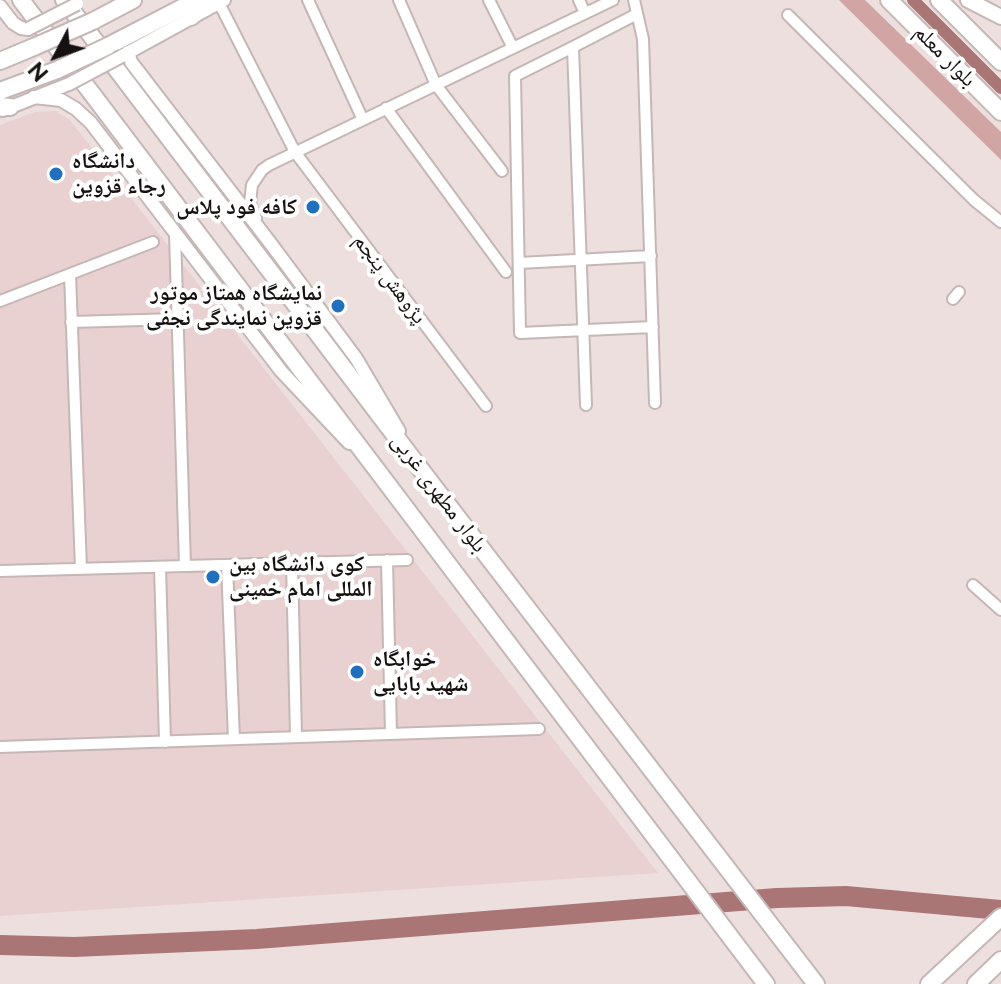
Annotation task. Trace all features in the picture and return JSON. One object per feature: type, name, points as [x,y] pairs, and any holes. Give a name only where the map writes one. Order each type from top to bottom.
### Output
[{"type":"main road","name":"بلوار مطهری غربی","points":[[21,0],[766,984]]},
{"type":"main road","points":[[0,61],[93,21],[133,0]]},
{"type":"main road","points":[[0,91],[120,51],[197,0]]},
{"type":"main road","name":"بلوار معلم","points":[[889,0],[1001,112]]},
{"type":"main road","name":"بلوار معلم","points":[[939,0],[1001,62]]},
{"type":"main road","points":[[968,0],[1001,17]]},
{"type":"main road","name":"بلوار مطهری غربی","points":[[73,1],[425,475],[816,984]]},
{"type":"main road","points":[[191,17],[217,1]]},
{"type":"main road","points":[[929,984],[1001,917]]},
{"type":"main road","points":[[976,984],[1001,960]]},
{"type":"street","points":[[308,0],[363,120]]},
{"type":"street","points":[[399,0],[436,85],[502,171]]},
{"type":"street","points":[[489,0],[513,48]]},
{"type":"street","points":[[579,0],[585,13]]},
{"type":"street","points":[[271,244],[250,203],[252,185],[262,170],[613,0]]},
{"type":"street","points":[[634,0],[643,39],[655,403]]},
{"type":"street","points":[[0,6],[13,23],[28,29],[73,1]]},
{"type":"street","name":"پژوهش پنجم","points":[[217,1],[295,152],[486,406]]},
{"type":"street","points":[[637,14],[515,76],[520,333],[653,327]]},
{"type":"street","points":[[788,15],[974,200],[1001,222]]},
{"type":"street","points":[[3,108],[69,84],[120,51],[191,17]]},
{"type":"street","points":[[573,47],[586,405]]},
{"type":"street","points":[[120,51],[356,358],[425,475]]},
{"type":"street","points":[[34,97],[61,100],[91,123],[281,371],[388,485]]},
{"type":"street","points":[[386,108],[506,272]]},
{"type":"street","points":[[175,233],[185,566]]},
{"type":"street","points":[[0,301],[153,242]]},
{"type":"street","points":[[519,263],[651,256]]},
{"type":"street","points":[[70,274],[81,569]]},
{"type":"street","points":[[71,322],[178,319]]},
{"type":"street","points":[[387,560],[391,734]]},
{"type":"street","points":[[0,571],[407,560]]},
{"type":"street","points":[[292,563],[296,737]]},
{"type":"street","points":[[227,565],[234,739]]},
{"type":"street","points":[[160,567],[165,742]]},
{"type":"street","points":[[973,585],[1001,610]]},
{"type":"street","points":[[0,747],[539,729]]},
{"type":"shaded area","points":[[839,0],[865,0],[1001,132],[1001,160]]},
{"type":"shaded area","name":"کوی دانشگاه بین المللی امام خمینی","points":[[55,111],[70,120],[658,873],[0,916],[0,125],[35,112]]},
{"type":"waterway","points":[[913,0],[1001,88]]},
{"type":"waterway","points":[[0,945],[74,947],[257,939],[777,898],[846,896],[1001,910]]},
{"type":"place","name":"دانشگاه رجاء قزوین","points":[[56,174]]},
{"type":"place","name":"کافه فود پلاس","points":[[313,207]]},
{"type":"place","name":"نمایشگاه همتاز موتور قزوین نمایندگی نجفی","points":[[338,306]]},
{"type":"place","name":"کوی دانشگاه بین المللی امام خمینی","points":[[213,577]]},
{"type":"place","name":"خوابگاه شهید بابایی","points":[[357,672]]}]
